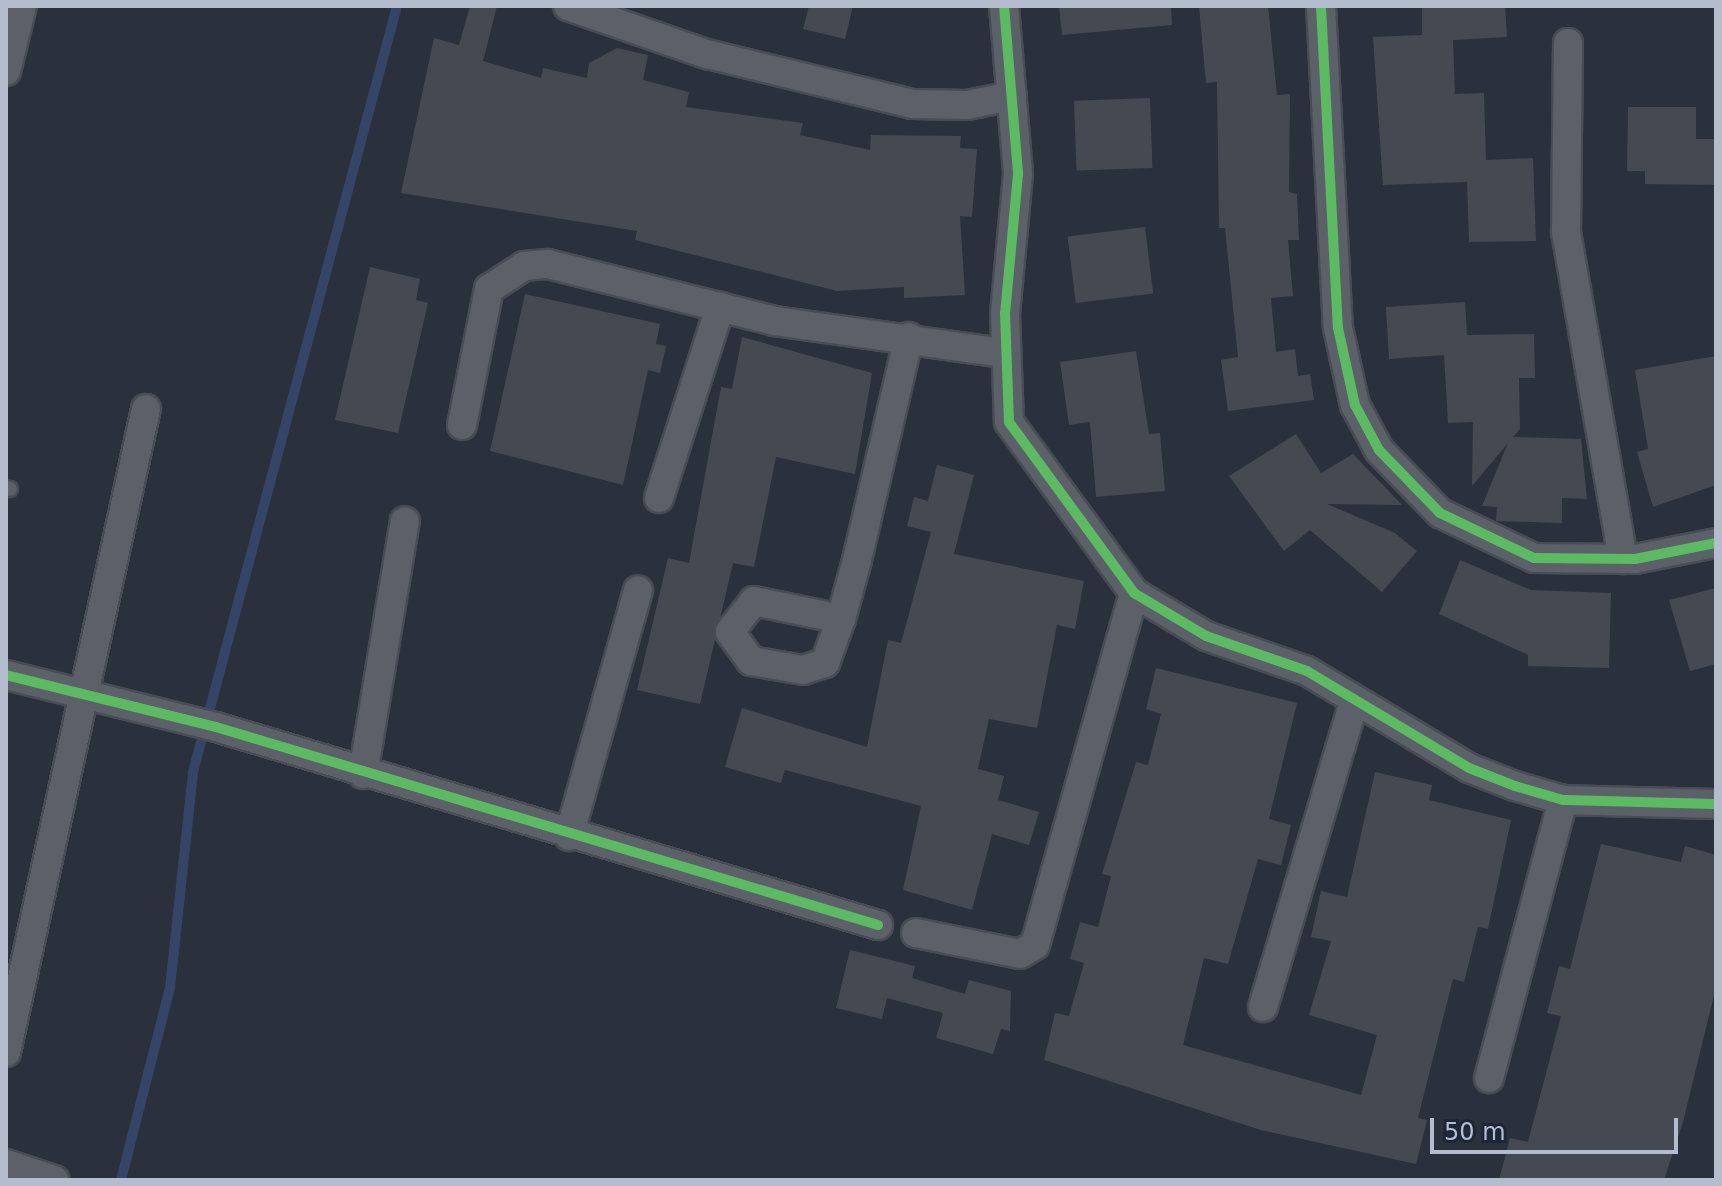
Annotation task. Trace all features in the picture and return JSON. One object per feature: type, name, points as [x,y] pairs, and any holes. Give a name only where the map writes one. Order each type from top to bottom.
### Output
[{"type":"street","points":[[6,71],[22,6]]},
{"type":"street","points":[[568,6],[707,54],[912,104],[967,105],[1012,96]]},
{"type":"street","points":[[1004,6],[1018,174],[1004,353],[1009,422],[1134,593],[1173,620],[1274,655],[1469,768],[1563,800],[1716,804]]},
{"type":"street","points":[[1321,6],[1338,328],[1355,405],[1379,450],[1440,513],[1534,558],[1623,559],[1716,543]]},
{"type":"street","points":[[1568,43],[1566,232],[1623,559]]},
{"type":"street","points":[[462,425],[489,289],[507,274],[548,264],[720,307],[1004,353]]},
{"type":"street","points":[[659,498],[720,307]]},
{"type":"street","points":[[841,619],[909,337]]},
{"type":"street","points":[[6,1052],[146,409]]},
{"type":"street","points":[[363,774],[405,521]]},
{"type":"street","points":[[569,836],[638,591]]},
{"type":"street","points":[[916,933],[1020,954],[1035,945],[1134,593]]},
{"type":"street","points":[[6,675],[85,700],[203,724],[569,836],[878,925]]},
{"type":"street","points":[[1263,1007],[1354,701]]},
{"type":"street","points":[[1489,1078],[1563,800]]},
{"type":"street","points":[[6,1164],[54,1180]]},
{"type":"building","points":[[470,6],[497,6],[483,61],[541,78],[543,68],[587,78],[589,63],[617,48],[648,55],[643,80],[689,92],[686,107],[803,123],[800,135],[870,150],[871,135],[961,136],[960,148],[977,149],[972,217],[960,216],[965,295],[904,298],[904,287],[837,291],[635,240],[637,231],[401,193],[434,38],[459,45]]},
{"type":"building","points":[[809,6],[853,6],[845,39],[803,29]]},
{"type":"building","points":[[1059,6],[1171,6],[1172,25],[1062,35]]},
{"type":"building","points":[[1199,6],[1268,6],[1277,95],[1290,94],[1289,192],[1297,194],[1299,240],[1288,240],[1293,296],[1271,298],[1276,352],[1295,349],[1298,376],[1310,374],[1314,400],[1228,411],[1221,360],[1238,357],[1225,228],[1219,228],[1217,82],[1206,83]]},
{"type":"building","points":[[1422,6],[1505,6],[1507,37],[1453,40],[1455,94],[1484,93],[1486,160],[1533,158],[1536,241],[1469,242],[1467,182],[1383,185],[1373,37],[1422,35]]},
{"type":"building","points":[[1150,98],[1152,168],[1076,171],[1074,101]]},
{"type":"building","points":[[1628,107],[1696,107],[1696,139],[1716,139],[1716,185],[1645,184],[1645,171],[1627,171]]},
{"type":"building","points":[[1145,227],[1153,294],[1076,303],[1068,237]]},
{"type":"building","points":[[370,267],[420,279],[416,300],[428,303],[398,433],[335,420]]},
{"type":"building","points":[[525,294],[660,324],[656,344],[666,346],[660,373],[648,370],[623,485],[490,451]]},
{"type":"building","points":[[1465,302],[1467,335],[1534,334],[1535,378],[1519,378],[1520,429],[1513,437],[1581,439],[1587,499],[1562,498],[1562,523],[1496,521],[1497,507],[1482,506],[1508,443],[1472,486],[1473,422],[1448,423],[1444,355],[1389,359],[1386,307]]},
{"type":"building","points":[[742,337],[872,373],[855,474],[776,457],[754,567],[733,563],[700,704],[637,690],[668,558],[689,563],[721,387],[732,389]]},
{"type":"building","points":[[1136,351],[1149,434],[1160,433],[1165,491],[1096,497],[1090,422],[1069,425],[1060,362]]},
{"type":"building","points":[[1716,356],[1716,485],[1653,507],[1637,452],[1648,449],[1635,370]]},
{"type":"building","points":[[1296,434],[1321,473],[1353,454],[1402,505],[1327,504],[1395,533],[1417,551],[1382,592],[1310,530],[1284,551],[1229,476]]},
{"type":"building","points":[[937,465],[974,475],[954,554],[1084,581],[1075,629],[1057,625],[1037,728],[989,719],[978,769],[1004,776],[998,800],[1039,812],[1029,845],[992,834],[972,910],[903,890],[921,806],[785,770],[781,783],[725,767],[742,708],[867,747],[888,640],[901,643],[931,532],[907,526],[914,497],[928,501]]},
{"type":"building","points":[[1460,560],[1531,590],[1611,593],[1609,668],[1528,666],[1528,655],[1439,614]]},
{"type":"building","points":[[1716,588],[1716,664],[1690,671],[1669,600]]},
{"type":"building","points":[[1156,668],[1297,703],[1269,819],[1291,825],[1281,865],[1258,859],[1228,964],[1204,958],[1183,1045],[1361,1095],[1377,1035],[1309,1015],[1331,941],[1311,937],[1321,891],[1347,897],[1375,772],[1432,785],[1429,800],[1511,820],[1488,929],[1478,927],[1464,982],[1453,979],[1418,1118],[1427,1120],[1416,1164],[1261,1130],[1044,1060],[1055,1013],[1069,1016],[1084,963],[1070,959],[1080,922],[1098,927],[1111,876],[1102,874],[1136,762],[1148,765],[1161,714],[1146,709]]},
{"type":"building","points":[[1601,844],[1681,862],[1685,846],[1716,855],[1716,987],[1683,1122],[1664,1180],[1499,1180],[1510,1138],[1528,1142],[1561,1016],[1547,1013],[1559,966],[1570,969]]},
{"type":"building","points":[[850,950],[915,966],[912,978],[965,994],[969,980],[1011,991],[1010,1031],[1001,1029],[993,1054],[936,1038],[943,1013],[887,998],[882,1019],[836,1008]]},
{"type":"waterway","points":[[121,1180],[170,988],[193,772],[397,6]]},
{"type":"cycle path","points":[[1004,6],[1018,174],[1005,313],[1009,422],[1134,593],[1206,636],[1307,671],[1469,768],[1515,786],[1563,800],[1716,804]]},
{"type":"cycle path","points":[[1321,6],[1338,328],[1355,405],[1379,450],[1440,513],[1534,558],[1635,559],[1716,543]]},
{"type":"cycle path","points":[[6,675],[216,727],[878,925]]}]
